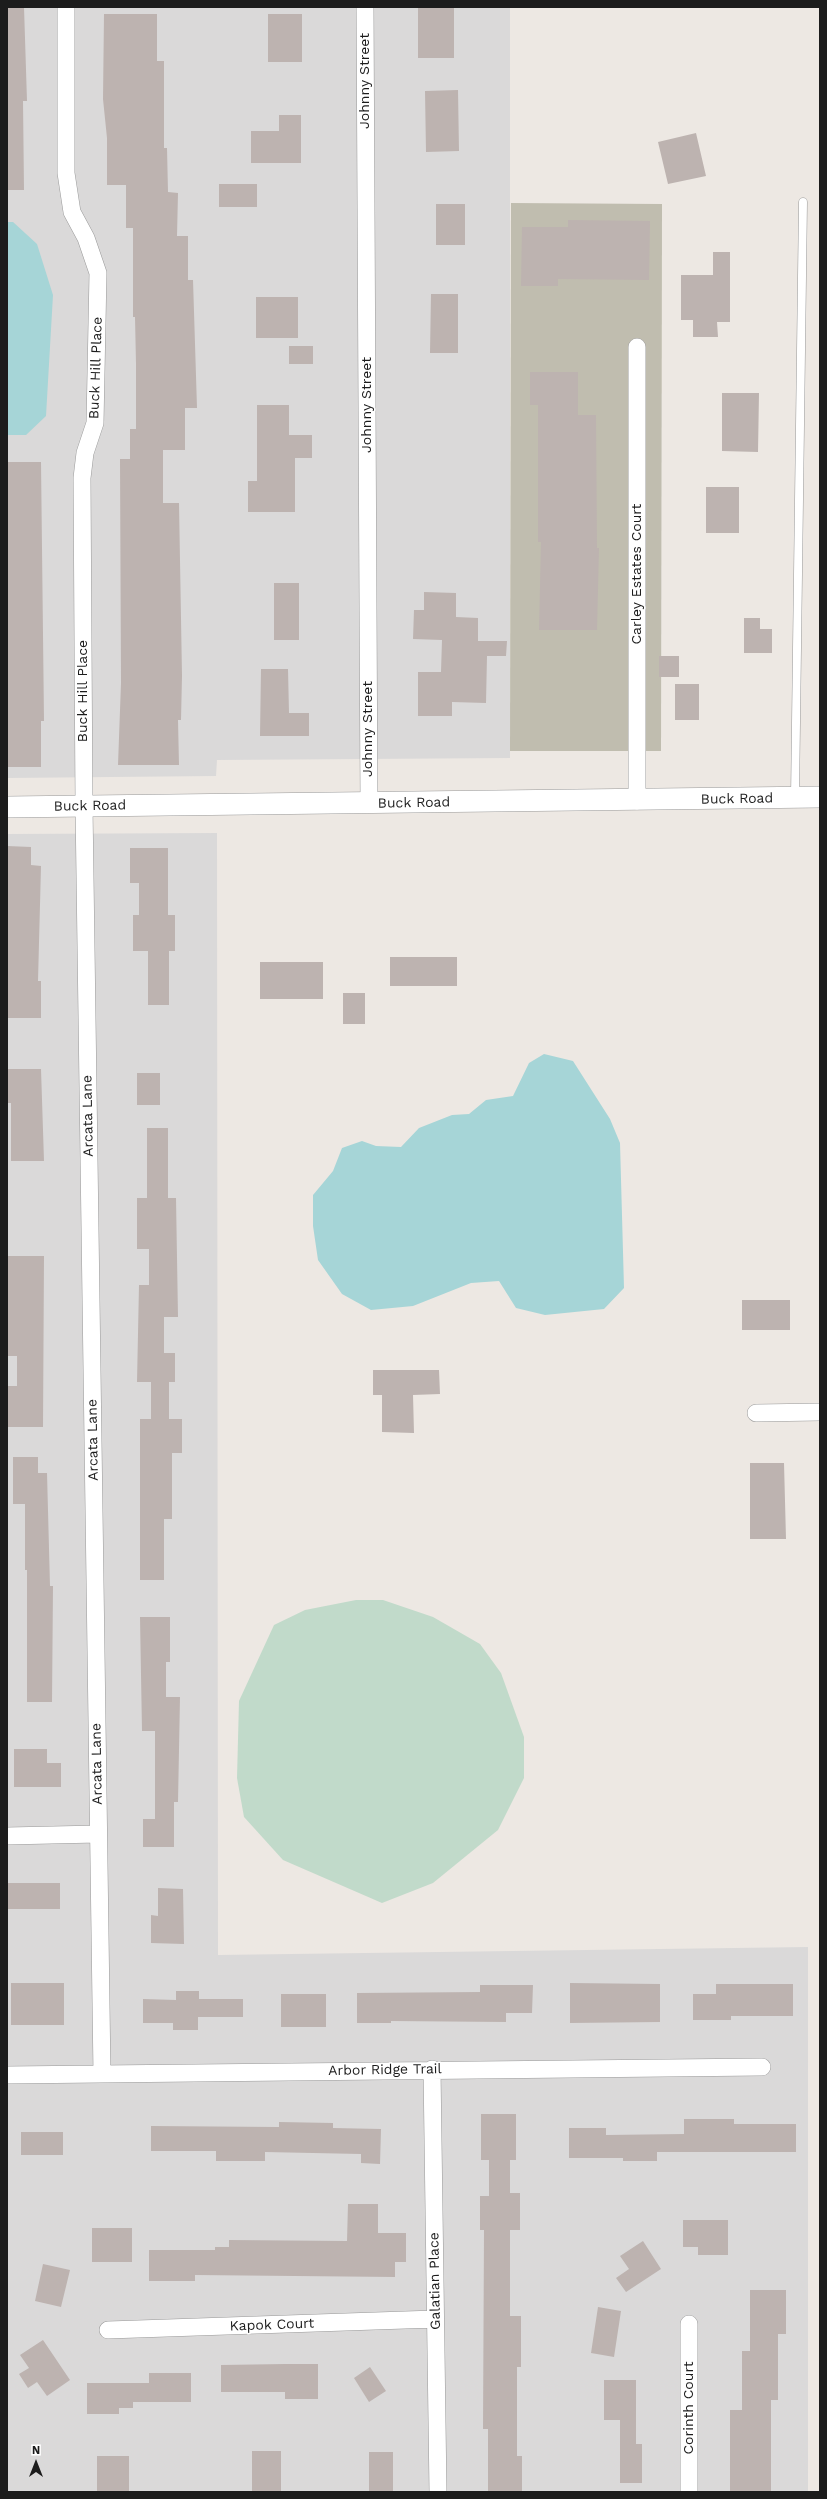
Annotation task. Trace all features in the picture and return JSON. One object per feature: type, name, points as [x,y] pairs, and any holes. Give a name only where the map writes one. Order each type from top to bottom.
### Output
[{"type":"street","name":"Buck Hill Place","points":[[66,7],[66,173],[72,212],[86,238],[98,273],[95,423],[85,453],[82,478],[84,806]]},
{"type":"street","name":"Johnny Street","points":[[365,7],[369,804]]},
{"type":"street","name":"Carley Estates Court","points":[[637,347],[637,800]]},
{"type":"street","name":"Buck Road","points":[[7,807],[369,804],[820,797]]},
{"type":"street","name":"Arcata Lane","points":[[84,806],[102,2074]]},
{"type":"street","points":[[756,1413],[820,1412]]},
{"type":"street","points":[[7,1836],[98,1834]]},
{"type":"street","name":"Arbor Ridge Trail","points":[[7,2075],[432,2069],[762,2067]]},
{"type":"street","name":"Galatian Place","points":[[432,2069],[438,2492]]},
{"type":"street","name":"Kapok Court","points":[[108,2330],[436,2319]]},
{"type":"street","name":"Corinth Court","points":[[689,2324],[689,2492]]},
{"type":"lane","points":[[795,798],[803,202]]},
{"type":"shaded area","points":[[7,7],[510,7],[510,758],[217,760],[216,776],[7,778]]},
{"type":"shaded area","points":[[511,203],[662,204],[661,751],[510,751]]},
{"type":"shaded area","points":[[217,833],[218,1955],[808,1947],[808,2492],[7,2492],[7,834]]},
{"type":"green space","points":[[356,1600],[383,1600],[433,1617],[480,1644],[501,1673],[524,1737],[524,1778],[498,1830],[433,1883],[382,1903],[283,1860],[244,1817],[237,1778],[239,1701],[274,1625],[305,1610]]},
{"type":"water","points":[[7,222],[13,222],[37,244],[53,295],[46,416],[26,435],[7,435]]},
{"type":"water","points":[[544,1054],[573,1061],[610,1119],[620,1143],[624,1288],[604,1309],[545,1315],[516,1308],[499,1281],[471,1283],[413,1306],[371,1310],[342,1294],[318,1260],[313,1226],[313,1195],[333,1171],[342,1148],[362,1141],[376,1146],[401,1147],[419,1128],[452,1115],[469,1114],[486,1100],[513,1096],[529,1063]]},
{"type":"building","points":[[7,7],[24,7],[27,101],[23,101],[24,190],[7,190]]},
{"type":"building","points":[[418,7],[454,7],[454,58],[418,58]]},
{"type":"building","points":[[104,14],[157,14],[157,61],[164,61],[164,148],[167,148],[168,192],[178,193],[177,236],[188,236],[188,280],[193,280],[197,408],[185,408],[185,450],[163,450],[163,503],[179,503],[182,676],[181,720],[178,720],[179,765],[118,765],[121,683],[120,459],[130,459],[130,429],[136,429],[136,364],[135,317],[133,317],[133,228],[126,228],[126,185],[107,185],[107,138],[103,99]]},
{"type":"building","points":[[268,14],[302,14],[302,62],[268,62]]},
{"type":"building","points":[[458,90],[459,151],[426,152],[425,91]]},
{"type":"building","points":[[279,115],[301,115],[301,163],[251,163],[251,131],[279,131]]},
{"type":"building","points":[[696,133],[706,176],[668,184],[658,142]]},
{"type":"building","points":[[219,184],[257,184],[257,207],[219,207]]},
{"type":"building","points":[[436,204],[465,204],[465,245],[436,245]]},
{"type":"building","points":[[568,220],[650,221],[649,280],[558,279],[558,286],[521,286],[522,227],[568,227]]},
{"type":"building","points":[[713,252],[730,252],[730,322],[717,322],[718,337],[693,337],[693,320],[681,320],[681,275],[713,275]]},
{"type":"building","points":[[431,294],[458,294],[458,353],[430,353]]},
{"type":"building","points":[[256,297],[298,297],[298,338],[256,338]]},
{"type":"building","points":[[289,346],[313,346],[313,364],[289,364]]},
{"type":"building","points":[[530,372],[578,372],[578,415],[596,415],[597,548],[599,548],[597,630],[539,630],[541,542],[538,542],[538,405],[530,405]]},
{"type":"building","points":[[722,393],[759,393],[758,452],[722,451]]},
{"type":"building","points":[[257,405],[289,405],[289,435],[312,435],[312,458],[295,458],[295,512],[248,512],[248,481],[257,481]]},
{"type":"building","points":[[7,462],[41,462],[44,721],[41,721],[41,767],[7,767]]},
{"type":"building","points":[[706,487],[739,487],[739,533],[706,533]]},
{"type":"building","points":[[274,583],[299,583],[299,640],[274,640]]},
{"type":"building","points":[[424,592],[456,593],[456,617],[478,618],[478,641],[507,641],[506,656],[487,656],[486,703],[452,702],[452,716],[418,716],[418,672],[441,672],[442,640],[413,639],[414,610],[424,610]]},
{"type":"building","points":[[744,618],[760,618],[760,629],[772,629],[772,653],[744,653]]},
{"type":"building","points":[[659,656],[679,656],[679,677],[659,677]]},
{"type":"building","points":[[261,669],[288,669],[289,713],[309,713],[309,736],[260,736]]},
{"type":"building","points":[[675,684],[699,684],[699,720],[675,720]]},
{"type":"building","points":[[7,846],[31,847],[31,865],[41,866],[38,981],[41,981],[41,1018],[7,1018]]},
{"type":"building","points":[[130,848],[168,848],[168,915],[175,915],[175,951],[169,951],[169,1005],[148,1005],[148,951],[133,951],[133,915],[139,915],[139,883],[130,883]]},
{"type":"building","points":[[390,957],[457,957],[457,986],[390,986]]},
{"type":"building","points":[[260,962],[323,962],[323,999],[260,999]]},
{"type":"building","points":[[343,993],[365,993],[365,1024],[343,1024]]},
{"type":"building","points":[[7,1069],[41,1069],[44,1161],[11,1161],[11,1103],[7,1103]]},
{"type":"building","points":[[137,1073],[160,1073],[160,1105],[137,1105]]},
{"type":"building","points":[[147,1128],[168,1128],[168,1198],[176,1198],[178,1317],[164,1317],[164,1353],[175,1353],[175,1382],[169,1382],[169,1419],[182,1419],[182,1453],[172,1453],[172,1519],[164,1519],[164,1580],[140,1580],[140,1419],[151,1419],[151,1382],[137,1382],[139,1285],[149,1285],[149,1249],[137,1249],[137,1198],[147,1198]]},
{"type":"building","points":[[7,1256],[44,1256],[43,1427],[7,1427],[7,1386],[17,1386],[17,1356],[7,1356]]},
{"type":"building","points":[[742,1300],[790,1300],[790,1330],[742,1330]]},
{"type":"building","points":[[373,1370],[439,1370],[440,1394],[413,1395],[414,1433],[382,1432],[382,1395],[373,1395]]},
{"type":"building","points":[[13,1457],[38,1457],[38,1473],[47,1473],[50,1586],[53,1586],[52,1702],[27,1702],[27,1570],[25,1570],[25,1504],[13,1504]]},
{"type":"building","points":[[750,1463],[784,1463],[786,1539],[750,1539]]},
{"type":"building","points":[[140,1617],[170,1617],[170,1662],[166,1662],[166,1697],[180,1697],[178,1802],[174,1802],[174,1847],[143,1847],[143,1819],[155,1819],[155,1731],[142,1731]]},
{"type":"building","points":[[14,1749],[47,1749],[47,1763],[61,1763],[61,1787],[14,1787]]},
{"type":"building","points":[[7,1883],[60,1883],[60,1909],[7,1909]]},
{"type":"building","points":[[158,1888],[183,1889],[184,1944],[151,1943],[151,1915],[158,1916]]},
{"type":"building","points":[[11,1983],[64,1983],[64,2025],[11,2025]]},
{"type":"building","points":[[570,1983],[660,1984],[660,2022],[570,2023]]},
{"type":"building","points":[[716,1984],[793,1984],[793,2016],[731,2016],[731,2020],[693,2020],[693,1994],[716,1994]]},
{"type":"building","points":[[480,1985],[533,1985],[532,2013],[506,2013],[506,2022],[391,2021],[391,2023],[357,2023],[357,1993],[480,1992]]},
{"type":"building","points":[[176,1991],[199,1991],[199,1999],[243,1999],[243,2017],[198,2017],[198,2030],[173,2030],[173,2023],[143,2023],[143,1999],[176,2000]]},
{"type":"building","points":[[281,1994],[326,1994],[326,2027],[281,2027]]},
{"type":"building","points":[[481,2114],[516,2114],[516,2160],[510,2160],[510,2193],[520,2193],[520,2230],[510,2230],[510,2316],[521,2316],[521,2367],[517,2367],[517,2456],[522,2456],[522,2492],[488,2492],[488,2429],[483,2429],[484,2230],[480,2230],[480,2196],[489,2196],[489,2160],[481,2160]]},
{"type":"building","points":[[684,2119],[734,2119],[734,2124],[796,2124],[796,2152],[657,2152],[657,2161],[623,2161],[623,2158],[569,2158],[569,2128],[606,2128],[606,2135],[684,2134]]},
{"type":"building","points":[[279,2122],[333,2123],[333,2128],[381,2129],[380,2164],[361,2163],[361,2154],[265,2152],[265,2161],[216,2161],[216,2151],[151,2151],[151,2126],[279,2127]]},
{"type":"building","points":[[21,2132],[63,2132],[63,2155],[21,2155]]},
{"type":"building","points":[[348,2204],[378,2204],[378,2233],[406,2233],[406,2262],[395,2262],[395,2277],[195,2275],[195,2281],[149,2281],[149,2250],[215,2250],[215,2247],[229,2247],[229,2240],[347,2241]]},
{"type":"building","points":[[683,2220],[728,2220],[728,2255],[698,2255],[698,2247],[683,2247]]},
{"type":"building","points":[[92,2228],[132,2228],[132,2262],[92,2262]]},
{"type":"building","points":[[643,2241],[661,2269],[626,2292],[616,2278],[629,2269],[620,2256]]},
{"type":"building","points":[[43,2264],[70,2270],[61,2307],[35,2301]]},
{"type":"building","points":[[750,2290],[786,2290],[786,2334],[778,2334],[778,2400],[771,2400],[771,2492],[730,2492],[730,2410],[742,2410],[742,2351],[750,2351]]},
{"type":"building","points":[[598,2307],[621,2311],[614,2357],[591,2353]]},
{"type":"building","points":[[43,2340],[70,2380],[47,2396],[37,2382],[28,2388],[19,2374],[29,2368],[20,2355]]},
{"type":"building","points":[[318,2364],[318,2399],[285,2399],[285,2392],[221,2392],[221,2365]]},
{"type":"building","points":[[370,2367],[386,2391],[369,2402],[354,2378]]},
{"type":"building","points":[[149,2373],[191,2373],[191,2402],[133,2402],[133,2408],[119,2408],[119,2414],[87,2414],[87,2383],[149,2383]]},
{"type":"building","points":[[604,2380],[636,2380],[636,2444],[642,2444],[642,2483],[620,2483],[620,2420],[604,2420]]},
{"type":"building","points":[[252,2451],[281,2451],[281,2492],[252,2492]]},
{"type":"building","points":[[369,2452],[393,2452],[393,2492],[369,2492]]},
{"type":"building","points":[[97,2456],[129,2456],[129,2492],[97,2492]]}]
